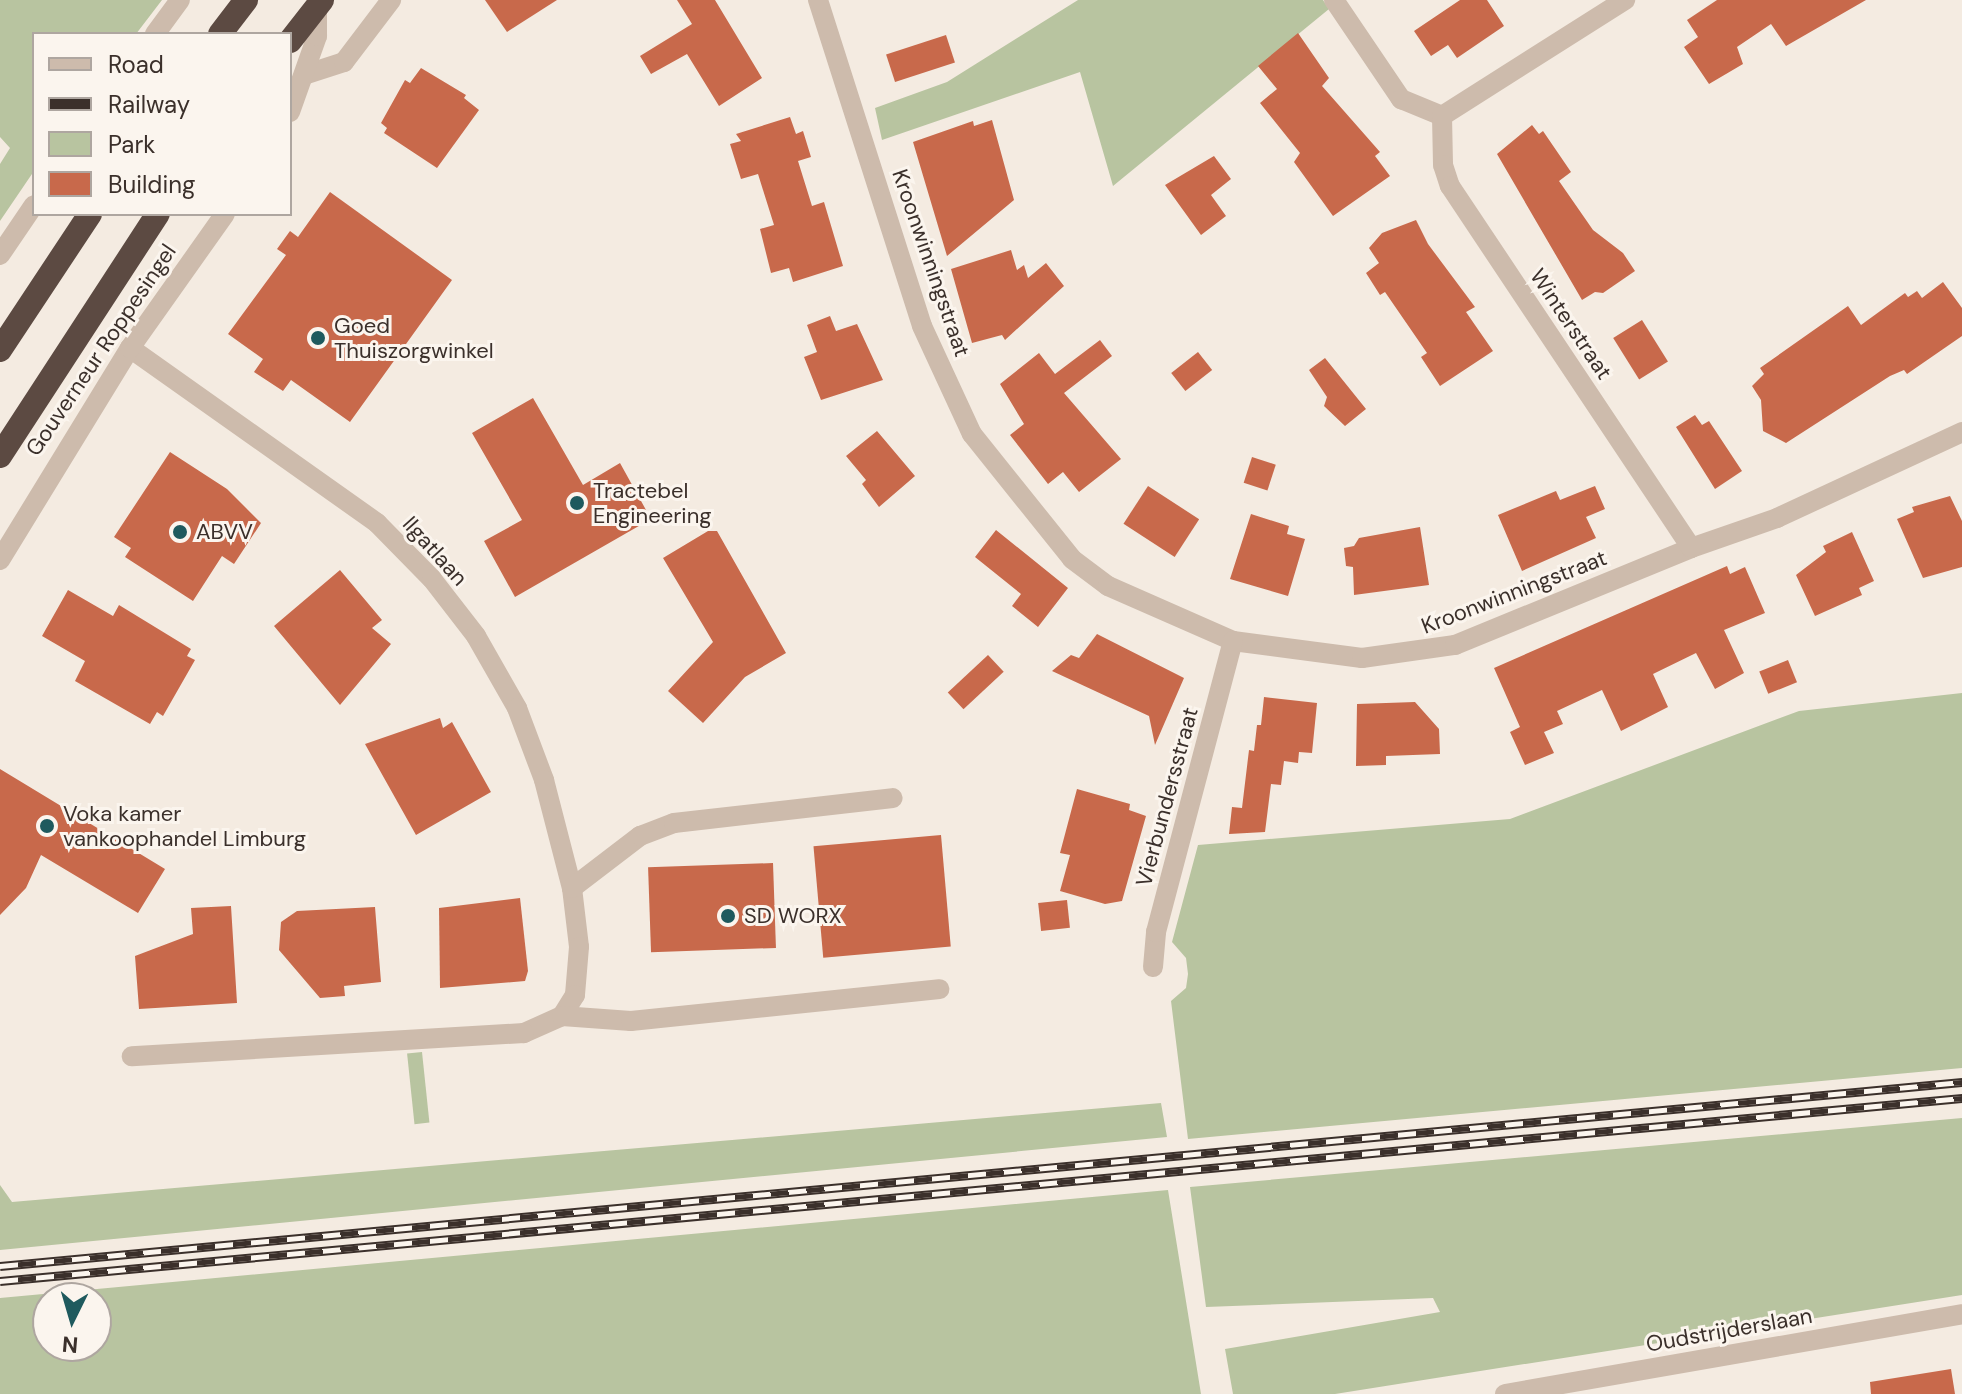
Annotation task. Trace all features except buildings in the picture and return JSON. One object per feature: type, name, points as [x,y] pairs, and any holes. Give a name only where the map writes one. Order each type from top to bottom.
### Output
[{"type":"highway","points":[[222,32],[246,0]]},
{"type":"highway","points":[[292,39],[320,4]]},
{"type":"highway","points":[[0,350],[89,216]]},
{"type":"highway","name":"Gouverneur Roppesingel","points":[[0,456],[157,216]]},
{"type":"street","points":[[156,32],[180,0]]},
{"type":"street","points":[[307,74],[344,62],[391,0]]},
{"type":"street","name":"Kroonwinningstraat","points":[[818,0],[922,326],[972,434],[1072,559],[1108,586],[1233,641],[1316,655],[1415,654],[1455,645],[1691,548],[1777,518],[1962,432]]},
{"type":"street","points":[[1334,0],[1401,99],[1442,116],[1625,0]]},
{"type":"street","points":[[292,108],[307,74],[317,36],[320,4]]},
{"type":"street","name":"Winterstraat","points":[[1442,116],[1443,165],[1450,186],[1691,548]]},
{"type":"street","points":[[0,255],[32,208]]},
{"type":"street","name":"Gouverneur Roppesingel","points":[[0,560],[130,348],[224,216]]},
{"type":"street","name":"Ilgatlaan","points":[[130,348],[377,523],[432,579],[476,636],[517,708],[544,780],[572,888],[579,947],[575,995],[562,1016]]},
{"type":"street","name":"Vierbundersstraat","points":[[1153,967],[1156,932],[1233,641]]},
{"type":"street","points":[[572,888],[640,836],[674,823],[893,798]]},
{"type":"street","points":[[132,1056],[524,1033],[562,1016],[631,1021],[939,989]]},
{"type":"street","name":"Oudstrijderslaan","points":[[1505,1394],[1962,1314]]},
{"type":"green space","points":[[0,0],[162,0],[138,32],[32,32],[32,174],[0,221],[0,164],[10,148],[0,137]]},
{"type":"green space","points":[[1078,0],[1323,0],[1329,9],[1113,186],[1080,72],[882,140],[875,108],[947,82]]},
{"type":"green space","points":[[1962,693],[1962,1068],[1188,1139],[1171,1001],[1186,988],[1188,974],[1186,958],[1172,942],[1198,845],[1510,819],[1799,711]]},
{"type":"green space","points":[[422,1052],[429,1123],[415,1124],[407,1054]]},
{"type":"green space","points":[[1161,1103],[1167,1137],[0,1250],[0,1185],[12,1202]]},
{"type":"green space","points":[[1962,1118],[1962,1295],[1335,1394],[1233,1394],[1225,1349],[1440,1312],[1433,1298],[1206,1307],[1190,1187]]},
{"type":"green space","points":[[1168,1190],[1201,1394],[0,1394],[0,1298],[32,1295],[32,1362],[112,1362],[112,1288]]},
{"type":"railway","points":[[0,1266],[1962,1082]]},
{"type":"railway","points":[[0,1281],[1962,1098]]},
{"type":"place","name":"Goed Thuiszorgwinkel","points":[[318,338]]},
{"type":"place","name":"Tractebel Engineering","points":[[577,503]]},
{"type":"place","name":"ABVV","points":[[180,532]]},
{"type":"place","name":"Voka kamer vankoophandel Limburg","points":[[47,826]]},
{"type":"place","name":"SD WORX","points":[[728,916]]}]
